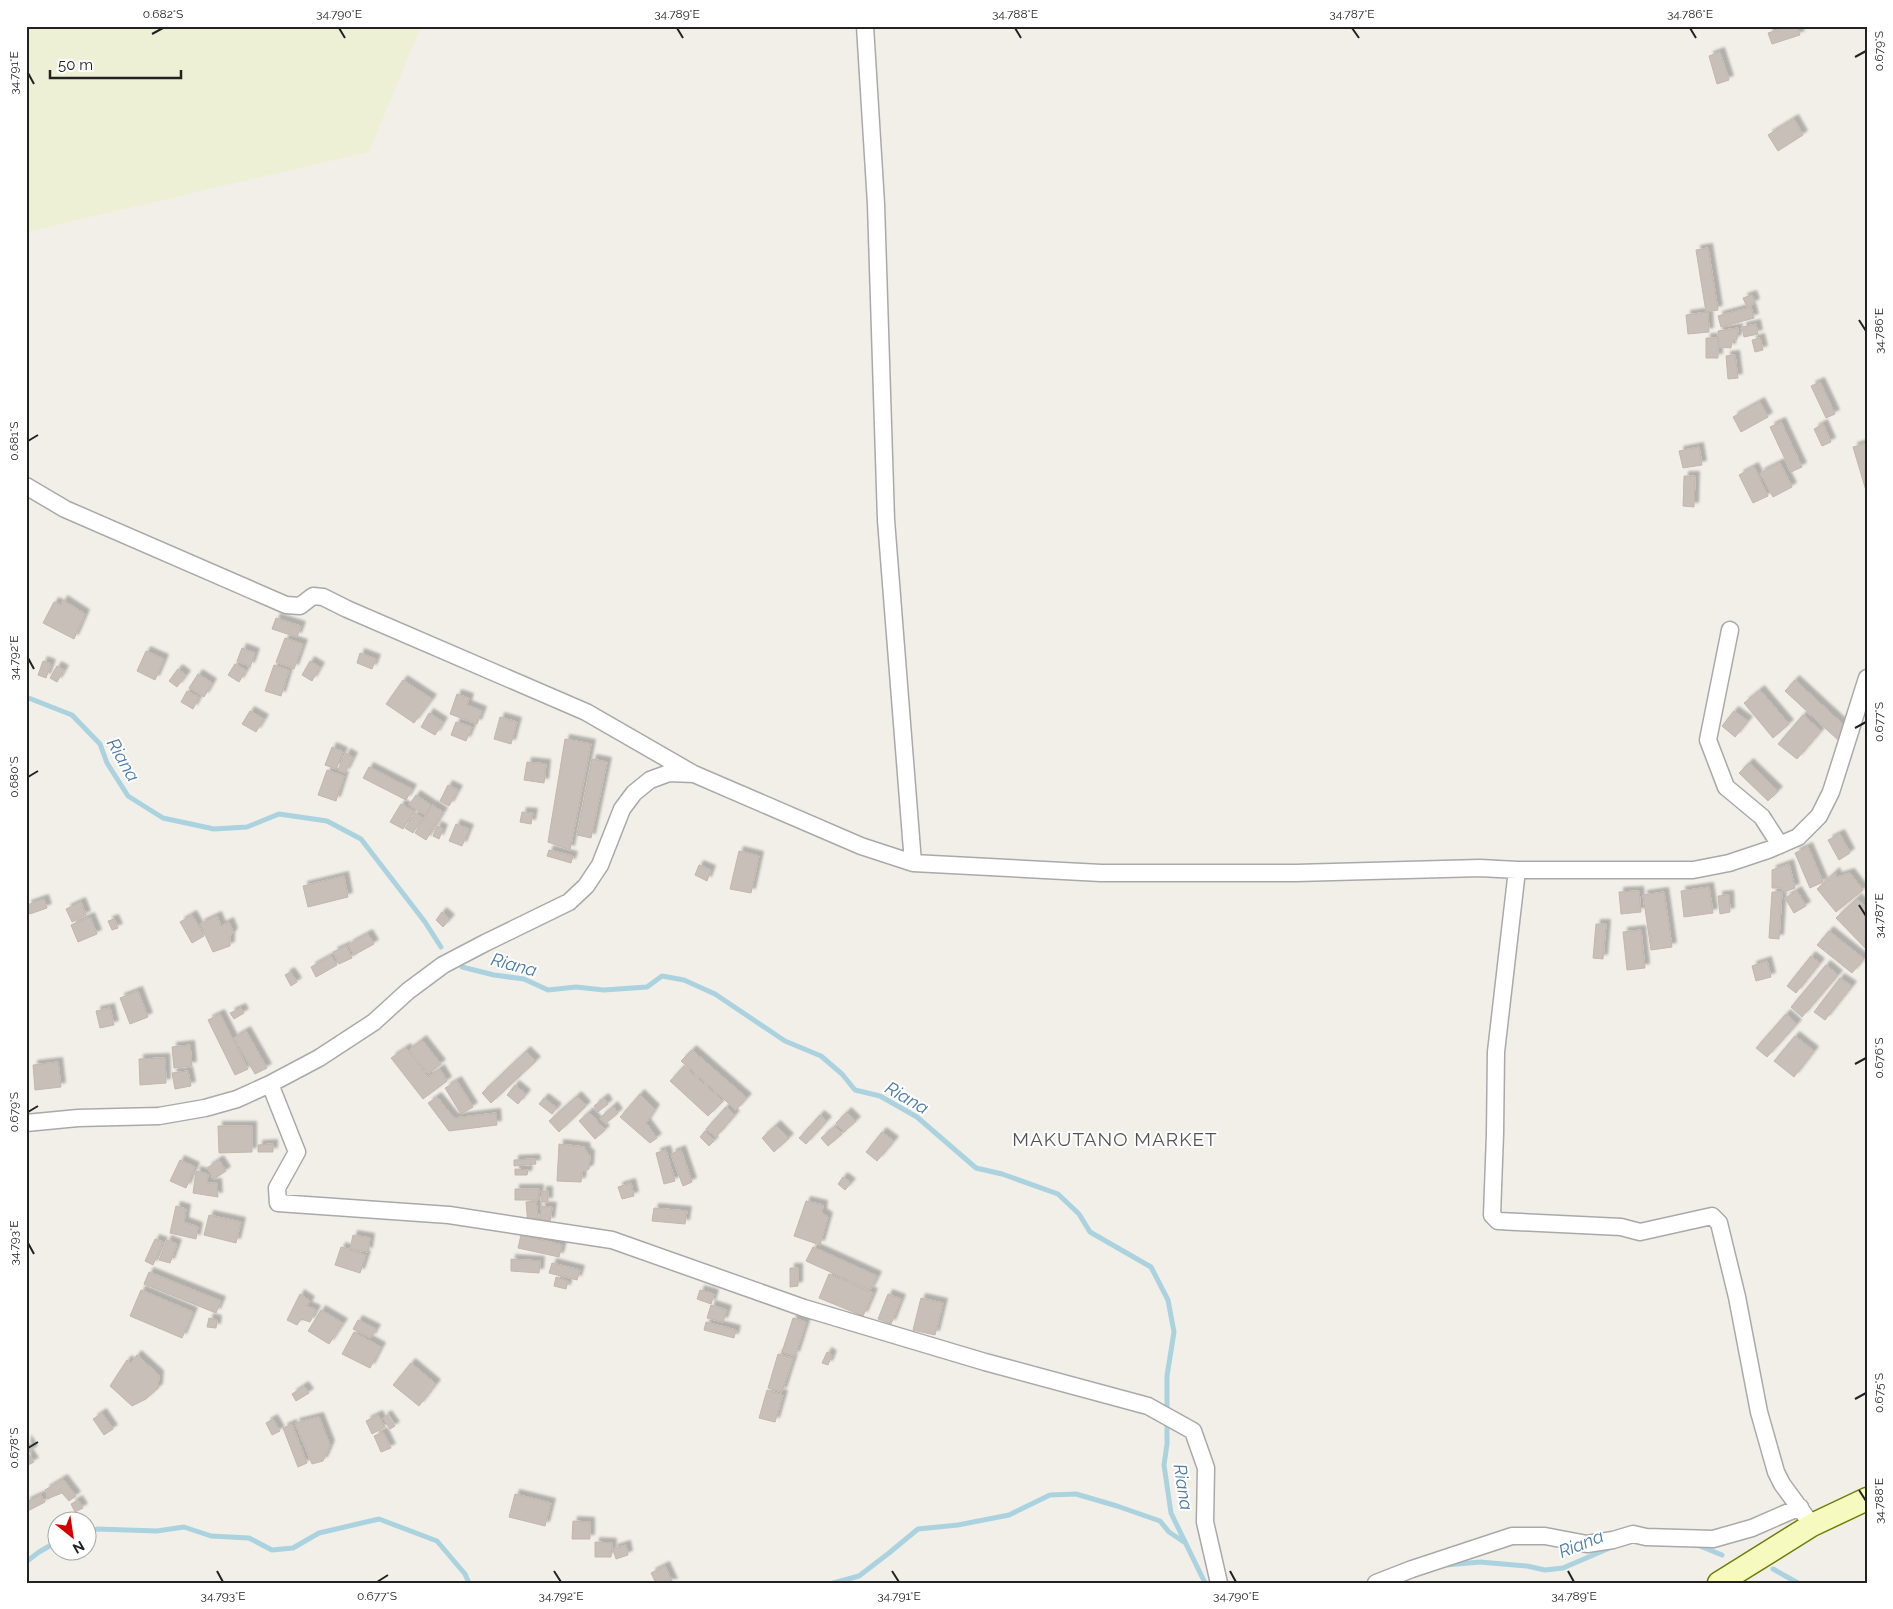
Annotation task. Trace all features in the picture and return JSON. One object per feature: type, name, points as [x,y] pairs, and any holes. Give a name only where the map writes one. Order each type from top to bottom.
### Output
[{"type":"main road","points":[[1720,1583],[1806,1516],[1867,1499]]},
{"type":"street","points":[[865,26],[876,204],[886,520],[913,862]]},
{"type":"street","points":[[26,486],[65,509],[286,605],[300,606],[313,596],[323,597],[586,712],[694,774],[861,846],[913,862],[1101,873],[1296,874],[1480,868],[1518,870],[1694,870],[1729,863],[1780,845],[1798,837],[1819,816],[1831,792],[1867,678]]},
{"type":"street","points":[[1730,630],[1708,740],[1726,787],[1762,817],[1780,845]]},
{"type":"street","points":[[26,1123],[78,1118],[159,1116],[196,1110],[237,1099],[270,1084],[319,1058],[374,1022],[408,991],[444,965],[485,942],[569,902],[586,886],[600,865],[622,809],[634,793],[650,780],[669,773],[694,774]]},
{"type":"street","points":[[1376,1583],[1429,1563],[1512,1536],[1545,1536],[1587,1544],[1633,1534],[1646,1537],[1713,1539],[1806,1516],[1782,1484],[1776,1472],[1759,1412],[1737,1296],[1719,1223],[1712,1216],[1640,1232],[1621,1227],[1498,1220],[1494,1219],[1492,1215],[1496,1052],[1518,870]]},
{"type":"street","points":[[270,1084],[297,1152],[277,1188],[278,1203],[449,1215],[612,1240],[804,1308],[985,1362],[1148,1406],[1193,1431],[1206,1468],[1205,1522],[1219,1583]]},
{"type":"green space","points":[[26,26],[421,26],[369,152],[26,232]]},
{"type":"building","points":[[1797,26],[1800,35],[1772,44],[1768,33]]},
{"type":"building","points":[[1720,52],[1729,80],[1717,84],[1709,56]]},
{"type":"building","points":[[1794,119],[1803,135],[1778,151],[1768,135]]},
{"type":"building","points":[[1708,248],[1718,310],[1706,312],[1696,250]]},
{"type":"building","points":[[1752,295],[1755,303],[1747,307],[1743,298]]},
{"type":"building","points":[[1751,307],[1754,318],[1721,327],[1718,316]]},
{"type":"building","points":[[1708,312],[1709,332],[1688,334],[1686,315]]},
{"type":"building","points":[[1756,324],[1758,334],[1744,337],[1742,327]]},
{"type":"building","points":[[1738,328],[1737,339],[1732,341],[1731,348],[1719,347],[1718,331]]},
{"type":"building","points":[[1706,338],[1718,338],[1718,358],[1706,358]]},
{"type":"building","points":[[1760,338],[1763,350],[1755,352],[1752,340]]},
{"type":"building","points":[[1735,355],[1738,378],[1728,379],[1726,356]]},
{"type":"building","points":[[1820,382],[1835,414],[1826,418],[1811,386]]},
{"type":"building","points":[[1760,402],[1768,417],[1741,432],[1733,417]]},
{"type":"building","points":[[1781,422],[1802,467],[1791,472],[1770,427]]},
{"type":"building","points":[[1823,424],[1831,442],[1822,446],[1814,429]]},
{"type":"building","points":[[1867,443],[1867,494],[1853,447]]},
{"type":"building","points":[[1699,447],[1702,465],[1683,468],[1679,451]]},
{"type":"building","points":[[1780,463],[1792,487],[1773,497],[1760,473]]},
{"type":"building","points":[[1754,467],[1768,496],[1753,503],[1739,475]]},
{"type":"building","points":[[1684,476],[1695,476],[1694,507],[1683,506]]},
{"type":"building","points":[[63,600],[85,614],[74,639],[43,623],[54,602],[61,605]]},
{"type":"building","points":[[276,618],[301,626],[297,637],[272,629]]},
{"type":"building","points":[[285,638],[303,644],[294,669],[276,662]]},
{"type":"building","points":[[242,648],[255,653],[250,667],[237,661]]},
{"type":"building","points":[[146,651],[164,659],[155,680],[137,671]]},
{"type":"building","points":[[360,653],[376,659],[372,669],[357,663]]},
{"type":"building","points":[[43,661],[51,664],[46,678],[38,675]]},
{"type":"building","points":[[310,661],[320,667],[312,681],[302,675]]},
{"type":"building","points":[[235,664],[246,670],[239,682],[228,675]]},
{"type":"building","points":[[274,665],[289,670],[281,696],[265,691]]},
{"type":"building","points":[[57,666],[64,670],[57,682],[50,678]]},
{"type":"building","points":[[178,669],[186,675],[177,687],[169,681]]},
{"type":"building","points":[[198,674],[212,683],[204,697],[189,688]]},
{"type":"building","points":[[403,680],[432,699],[414,723],[386,704]]},
{"type":"building","points":[[1795,680],[1848,729],[1838,740],[1785,691]]},
{"type":"building","points":[[1760,690],[1789,724],[1773,738],[1744,703]]},
{"type":"building","points":[[187,691],[199,697],[193,709],[181,702]]},
{"type":"building","points":[[457,694],[469,698],[467,705],[482,711],[477,724],[450,714]]},
{"type":"building","points":[[250,711],[264,719],[256,732],[242,724]]},
{"type":"building","points":[[1734,711],[1748,721],[1735,737],[1722,726]]},
{"type":"building","points":[[429,713],[443,722],[435,735],[421,727]]},
{"type":"building","points":[[1803,715],[1821,731],[1797,759],[1778,744]]},
{"type":"building","points":[[500,717],[517,722],[511,744],[494,739]]},
{"type":"building","points":[[456,722],[472,727],[466,741],[451,735]]},
{"type":"building","points":[[565,739],[591,744],[570,850],[548,842]]},
{"type":"building","points":[[332,747],[343,752],[336,769],[325,765]]},
{"type":"building","points":[[346,753],[353,757],[345,773],[338,770]]},
{"type":"building","points":[[592,759],[607,762],[591,838],[577,835]]},
{"type":"building","points":[[527,762],[546,764],[544,783],[524,780]]},
{"type":"building","points":[[1749,763],[1778,791],[1768,801],[1739,773]]},
{"type":"building","points":[[369,767],[412,789],[406,800],[363,778]]},
{"type":"building","points":[[327,770],[344,776],[336,801],[318,795]]},
{"type":"building","points":[[448,785],[458,790],[449,806],[440,801]]},
{"type":"building","points":[[416,795],[431,805],[425,815],[409,805]]},
{"type":"building","points":[[401,804],[414,811],[403,829],[390,822]]},
{"type":"building","points":[[432,805],[443,812],[426,840],[415,833]]},
{"type":"building","points":[[522,812],[533,813],[531,824],[520,822]]},
{"type":"building","points":[[416,813],[423,818],[413,833],[405,828]]},
{"type":"building","points":[[456,824],[469,829],[462,846],[449,841]]},
{"type":"building","points":[[437,826],[443,829],[439,839],[433,836]]},
{"type":"building","points":[[1840,834],[1850,853],[1839,860],[1828,840]]},
{"type":"building","points":[[1808,847],[1823,882],[1810,888],[1795,853]]},
{"type":"building","points":[[549,850],[573,856],[571,863],[547,856]]},
{"type":"building","points":[[739,851],[759,856],[751,893],[730,889]]},
{"type":"building","points":[[1789,864],[1795,888],[1784,892],[1781,888],[1772,888],[1772,870]]},
{"type":"building","points":[[699,865],[711,870],[707,881],[695,875]]},
{"type":"building","points":[[1835,872],[1837,877],[1850,873],[1863,890],[1836,912],[1817,889]]},
{"type":"building","points":[[344,876],[348,897],[308,907],[303,886]]},
{"type":"building","points":[[1709,887],[1713,913],[1684,917],[1681,891]]},
{"type":"building","points":[[1639,891],[1641,912],[1621,914],[1619,892]]},
{"type":"building","points":[[1797,891],[1806,906],[1794,913],[1785,898]]},
{"type":"building","points":[[1664,892],[1672,947],[1651,950],[1643,895]]},
{"type":"building","points":[[1772,892],[1782,892],[1779,939],[1769,938]]},
{"type":"building","points":[[1729,895],[1730,912],[1720,914],[1718,896]]},
{"type":"building","points":[[1857,898],[1867,909],[1867,950],[1836,918]]},
{"type":"building","points":[[44,899],[47,908],[30,914],[27,905]]},
{"type":"building","points":[[81,902],[86,915],[72,922],[66,909]]},
{"type":"building","points":[[442,912],[450,919],[443,927],[436,920]]},
{"type":"building","points":[[192,915],[204,936],[192,943],[180,922]]},
{"type":"building","points":[[217,916],[221,926],[229,922],[233,932],[230,937],[230,946],[213,952],[200,924]]},
{"type":"building","points":[[90,917],[97,934],[78,942],[71,925]]},
{"type":"building","points":[[114,919],[118,928],[112,930],[108,921]]},
{"type":"building","points":[[1596,924],[1606,924],[1603,959],[1593,958]]},
{"type":"building","points":[[1641,930],[1645,968],[1627,970],[1623,932]]},
{"type":"building","points":[[1829,931],[1864,959],[1852,973],[1817,945]]},
{"type":"building","points":[[368,934],[374,944],[354,955],[348,945]]},
{"type":"building","points":[[346,946],[352,958],[339,964],[333,952]]},
{"type":"building","points":[[331,956],[337,965],[316,977],[311,967]]},
{"type":"building","points":[[1811,956],[1820,963],[1796,993],[1787,986]]},
{"type":"building","points":[[1767,961],[1771,977],[1756,981],[1752,966]]},
{"type":"building","points":[[1826,965],[1838,975],[1802,1017],[1791,1007]]},
{"type":"building","points":[[290,972],[297,982],[291,986],[285,975]]},
{"type":"building","points":[[1840,978],[1852,986],[1825,1020],[1814,1012]]},
{"type":"building","points":[[138,991],[148,1017],[130,1024],[120,998]]},
{"type":"building","points":[[110,1008],[114,1025],[100,1028],[96,1011]]},
{"type":"building","points":[[241,1008],[244,1013],[234,1019],[230,1013]]},
{"type":"building","points":[[220,1014],[248,1069],[235,1075],[208,1020]]},
{"type":"building","points":[[1786,1014],[1797,1024],[1767,1057],[1756,1048]]},
{"type":"building","points":[[246,1031],[267,1068],[255,1074],[234,1038]]},
{"type":"building","points":[[1795,1036],[1814,1051],[1794,1077],[1774,1061]]},
{"type":"building","points":[[422,1040],[441,1064],[428,1074],[409,1050]]},
{"type":"building","points":[[190,1045],[192,1066],[174,1068],[172,1047]]},
{"type":"building","points":[[406,1048],[428,1077],[440,1069],[447,1081],[423,1099],[391,1058]]},
{"type":"building","points":[[692,1050],[747,1098],[736,1110],[681,1061]]},
{"type":"building","points":[[526,1051],[536,1061],[491,1103],[482,1093]]},
{"type":"building","points":[[165,1058],[166,1083],[140,1085],[139,1059]]},
{"type":"building","points":[[58,1062],[61,1087],[35,1090],[33,1065]]},
{"type":"building","points":[[684,1066],[723,1101],[708,1116],[670,1081]]},
{"type":"building","points":[[188,1071],[191,1086],[175,1089],[172,1073]]},
{"type":"building","points":[[457,1081],[473,1107],[461,1114],[445,1088]]},
{"type":"building","points":[[515,1085],[526,1094],[518,1104],[507,1095]]},
{"type":"building","points":[[640,1094],[655,1109],[646,1123],[657,1138],[650,1143],[620,1117]]},
{"type":"building","points":[[577,1096],[586,1106],[559,1132],[549,1121]]},
{"type":"building","points":[[437,1097],[454,1118],[496,1113],[497,1125],[449,1131],[428,1103]]},
{"type":"building","points":[[544,1098],[557,1108],[552,1114],[539,1104]]},
{"type":"building","points":[[604,1098],[608,1104],[598,1112],[594,1106]]},
{"type":"building","points":[[613,1106],[618,1113],[605,1124],[600,1118]]},
{"type":"building","points":[[726,1107],[735,1115],[716,1137],[706,1129]]},
{"type":"building","points":[[589,1112],[605,1130],[595,1139],[579,1121]]},
{"type":"building","points":[[847,1112],[856,1121],[844,1132],[836,1123]]},
{"type":"building","points":[[820,1115],[827,1121],[806,1144],[799,1138]]},
{"type":"building","points":[[776,1125],[789,1138],[774,1152],[762,1138]]},
{"type":"building","points":[[218,1126],[252,1126],[252,1152],[219,1153]]},
{"type":"building","points":[[835,1126],[842,1134],[828,1146],[821,1138]]},
{"type":"building","points":[[705,1131],[714,1141],[709,1146],[700,1137]]},
{"type":"building","points":[[882,1132],[894,1141],[877,1161],[866,1152]]},
{"type":"building","points":[[273,1144],[273,1152],[258,1152],[258,1145]]},
{"type":"building","points":[[559,1144],[585,1147],[586,1152],[590,1155],[589,1169],[582,1172],[581,1182],[557,1181]]},
{"type":"building","points":[[666,1150],[675,1181],[664,1184],[656,1153]]},
{"type":"building","points":[[681,1150],[692,1182],[683,1186],[671,1154]]},
{"type":"building","points":[[535,1159],[536,1164],[514,1166],[514,1160]]},
{"type":"building","points":[[180,1160],[195,1167],[186,1188],[170,1181]]},
{"type":"building","points":[[219,1160],[226,1171],[214,1179],[207,1168]]},
{"type":"building","points":[[515,1169],[528,1170],[527,1175],[515,1175]]},
{"type":"building","points":[[196,1171],[208,1174],[207,1183],[217,1183],[218,1197],[193,1193]]},
{"type":"building","points":[[843,1177],[851,1183],[845,1190],[838,1184]]},
{"type":"building","points":[[631,1183],[634,1196],[622,1199],[618,1187]]},
{"type":"building","points":[[515,1189],[539,1189],[538,1200],[515,1200]]},
{"type":"building","points":[[542,1191],[548,1191],[548,1202],[541,1202]]},
{"type":"building","points":[[536,1201],[539,1224],[528,1225],[526,1202]]},
{"type":"building","points":[[806,1201],[823,1205],[822,1213],[828,1217],[820,1245],[794,1236]]},
{"type":"building","points":[[176,1206],[186,1209],[184,1222],[198,1227],[196,1239],[170,1233]]},
{"type":"building","points":[[541,1206],[552,1207],[550,1222],[540,1221]]},
{"type":"building","points":[[654,1208],[687,1211],[685,1224],[652,1221]]},
{"type":"building","points":[[209,1215],[241,1222],[236,1243],[204,1235]]},
{"type":"building","points":[[353,1235],[370,1238],[368,1252],[350,1249]]},
{"type":"building","points":[[521,1235],[562,1245],[559,1257],[518,1248]]},
{"type":"building","points":[[155,1239],[163,1242],[153,1265],[145,1261]]},
{"type":"building","points":[[167,1240],[177,1244],[170,1263],[159,1260]]},
{"type":"building","points":[[341,1247],[366,1255],[360,1273],[335,1265]]},
{"type":"building","points":[[813,1247],[877,1276],[870,1290],[806,1261]]},
{"type":"building","points":[[511,1259],[540,1261],[539,1273],[511,1271]]},
{"type":"building","points":[[552,1263],[580,1270],[577,1280],[549,1273]]},
{"type":"building","points":[[790,1268],[798,1268],[798,1286],[790,1287]]},
{"type":"building","points":[[149,1272],[221,1301],[216,1313],[144,1284]]},
{"type":"building","points":[[829,1274],[873,1293],[863,1316],[819,1298]]},
{"type":"building","points":[[556,1277],[568,1281],[566,1289],[554,1286]]},
{"type":"building","points":[[141,1290],[193,1312],[182,1338],[130,1316]]},
{"type":"building","points":[[700,1290],[714,1294],[711,1304],[697,1299]]},
{"type":"building","points":[[300,1294],[310,1301],[307,1306],[316,1310],[310,1322],[301,1319],[297,1325],[287,1320]]},
{"type":"building","points":[[888,1294],[901,1299],[891,1324],[878,1319]]},
{"type":"building","points":[[921,1298],[943,1303],[935,1335],[913,1330]]},
{"type":"building","points":[[711,1305],[727,1310],[723,1322],[707,1318]]},
{"type":"building","points":[[321,1310],[343,1323],[329,1344],[308,1331]]},
{"type":"building","points":[[209,1318],[217,1320],[216,1328],[207,1327]]},
{"type":"building","points":[[793,1318],[806,1322],[795,1356],[782,1352]]},
{"type":"building","points":[[358,1320],[376,1329],[371,1338],[353,1329]]},
{"type":"building","points":[[706,1322],[736,1330],[734,1338],[704,1330]]},
{"type":"building","points":[[354,1332],[381,1347],[370,1368],[342,1354]]},
{"type":"building","points":[[827,1352],[832,1355],[828,1365],[822,1363]]},
{"type":"building","points":[[778,1354],[793,1358],[782,1392],[768,1388]]},
{"type":"building","points":[[137,1355],[159,1375],[158,1388],[146,1399],[132,1406],[110,1386],[127,1360],[131,1363]]},
{"type":"building","points":[[411,1363],[436,1384],[419,1406],[393,1385]]},
{"type":"building","points":[[304,1386],[309,1393],[296,1401],[292,1394]]},
{"type":"building","points":[[767,1390],[783,1395],[775,1422],[759,1418]]},
{"type":"building","points":[[102,1413],[113,1429],[104,1435],[93,1419]]},
{"type":"building","points":[[378,1415],[385,1427],[372,1434],[366,1421]]},
{"type":"building","points":[[387,1415],[395,1426],[390,1429],[383,1418]]},
{"type":"building","points":[[319,1417],[330,1445],[323,1461],[312,1464],[295,1423]]},
{"type":"building","points":[[273,1419],[280,1431],[272,1435],[266,1423]]},
{"type":"building","points":[[292,1424],[307,1463],[298,1467],[283,1428]]},
{"type":"building","points":[[383,1432],[391,1448],[381,1452],[374,1436]]},
{"type":"building","points":[[27,1440],[33,1450],[28,1453],[34,1462],[26,1466]]},
{"type":"building","points":[[63,1479],[76,1496],[69,1501],[62,1493],[47,1499],[45,1490]]},
{"type":"building","points":[[515,1494],[551,1503],[545,1526],[509,1517]]},
{"type":"building","points":[[41,1495],[45,1502],[26,1512],[26,1502]]},
{"type":"building","points":[[78,1500],[83,1508],[75,1512],[71,1504]]},
{"type":"building","points":[[573,1521],[590,1522],[590,1539],[572,1539]]},
{"type":"building","points":[[595,1542],[612,1543],[611,1557],[595,1557]]},
{"type":"building","points":[[626,1545],[628,1555],[616,1559],[613,1549]]},
{"type":"building","points":[[665,1566],[673,1583],[656,1583],[651,1573]]},
{"type":"waterway","name":"Riana","points":[[26,697],[72,715],[100,744],[107,763],[128,796],[163,818],[214,829],[247,827],[279,814],[327,821],[361,839],[425,922],[441,947]]},
{"type":"waterway","name":"Riana","points":[[462,967],[494,975],[524,979],[548,990],[576,987],[604,990],[647,987],[662,976],[684,980],[715,994],[785,1041],[821,1056],[842,1074],[855,1090],[880,1096],[917,1117],[976,1168],[1002,1174],[1058,1194],[1079,1214],[1090,1232],[1151,1267],[1168,1300],[1174,1332],[1167,1376],[1167,1413]]},
{"type":"waterway","name":"Riana","points":[[1167,1420],[1167,1444],[1164,1465],[1171,1513],[1205,1583]]},
{"type":"waterway","points":[[833,1583],[859,1576],[918,1529],[958,1525],[1009,1515],[1050,1495],[1076,1494],[1160,1521],[1169,1532],[1184,1542]]},
{"type":"waterway","points":[[98,1529],[157,1531],[184,1527],[211,1536],[249,1538],[272,1550],[293,1548],[319,1533],[379,1519],[437,1541],[465,1574],[469,1583]]},
{"type":"waterway","name":"Riana","points":[[1695,1544],[1722,1555]]},
{"type":"waterway","points":[[26,1562],[48,1547]]},
{"type":"waterway","name":"Riana","points":[[1446,1565],[1480,1562],[1527,1566],[1545,1570],[1563,1568],[1612,1547]]},
{"type":"waterway","name":"Riana","points":[[1773,1569],[1798,1583]]},
{"type":"district","name":"MAKUTANO MARKET","points":[[1115,1139]]}]
